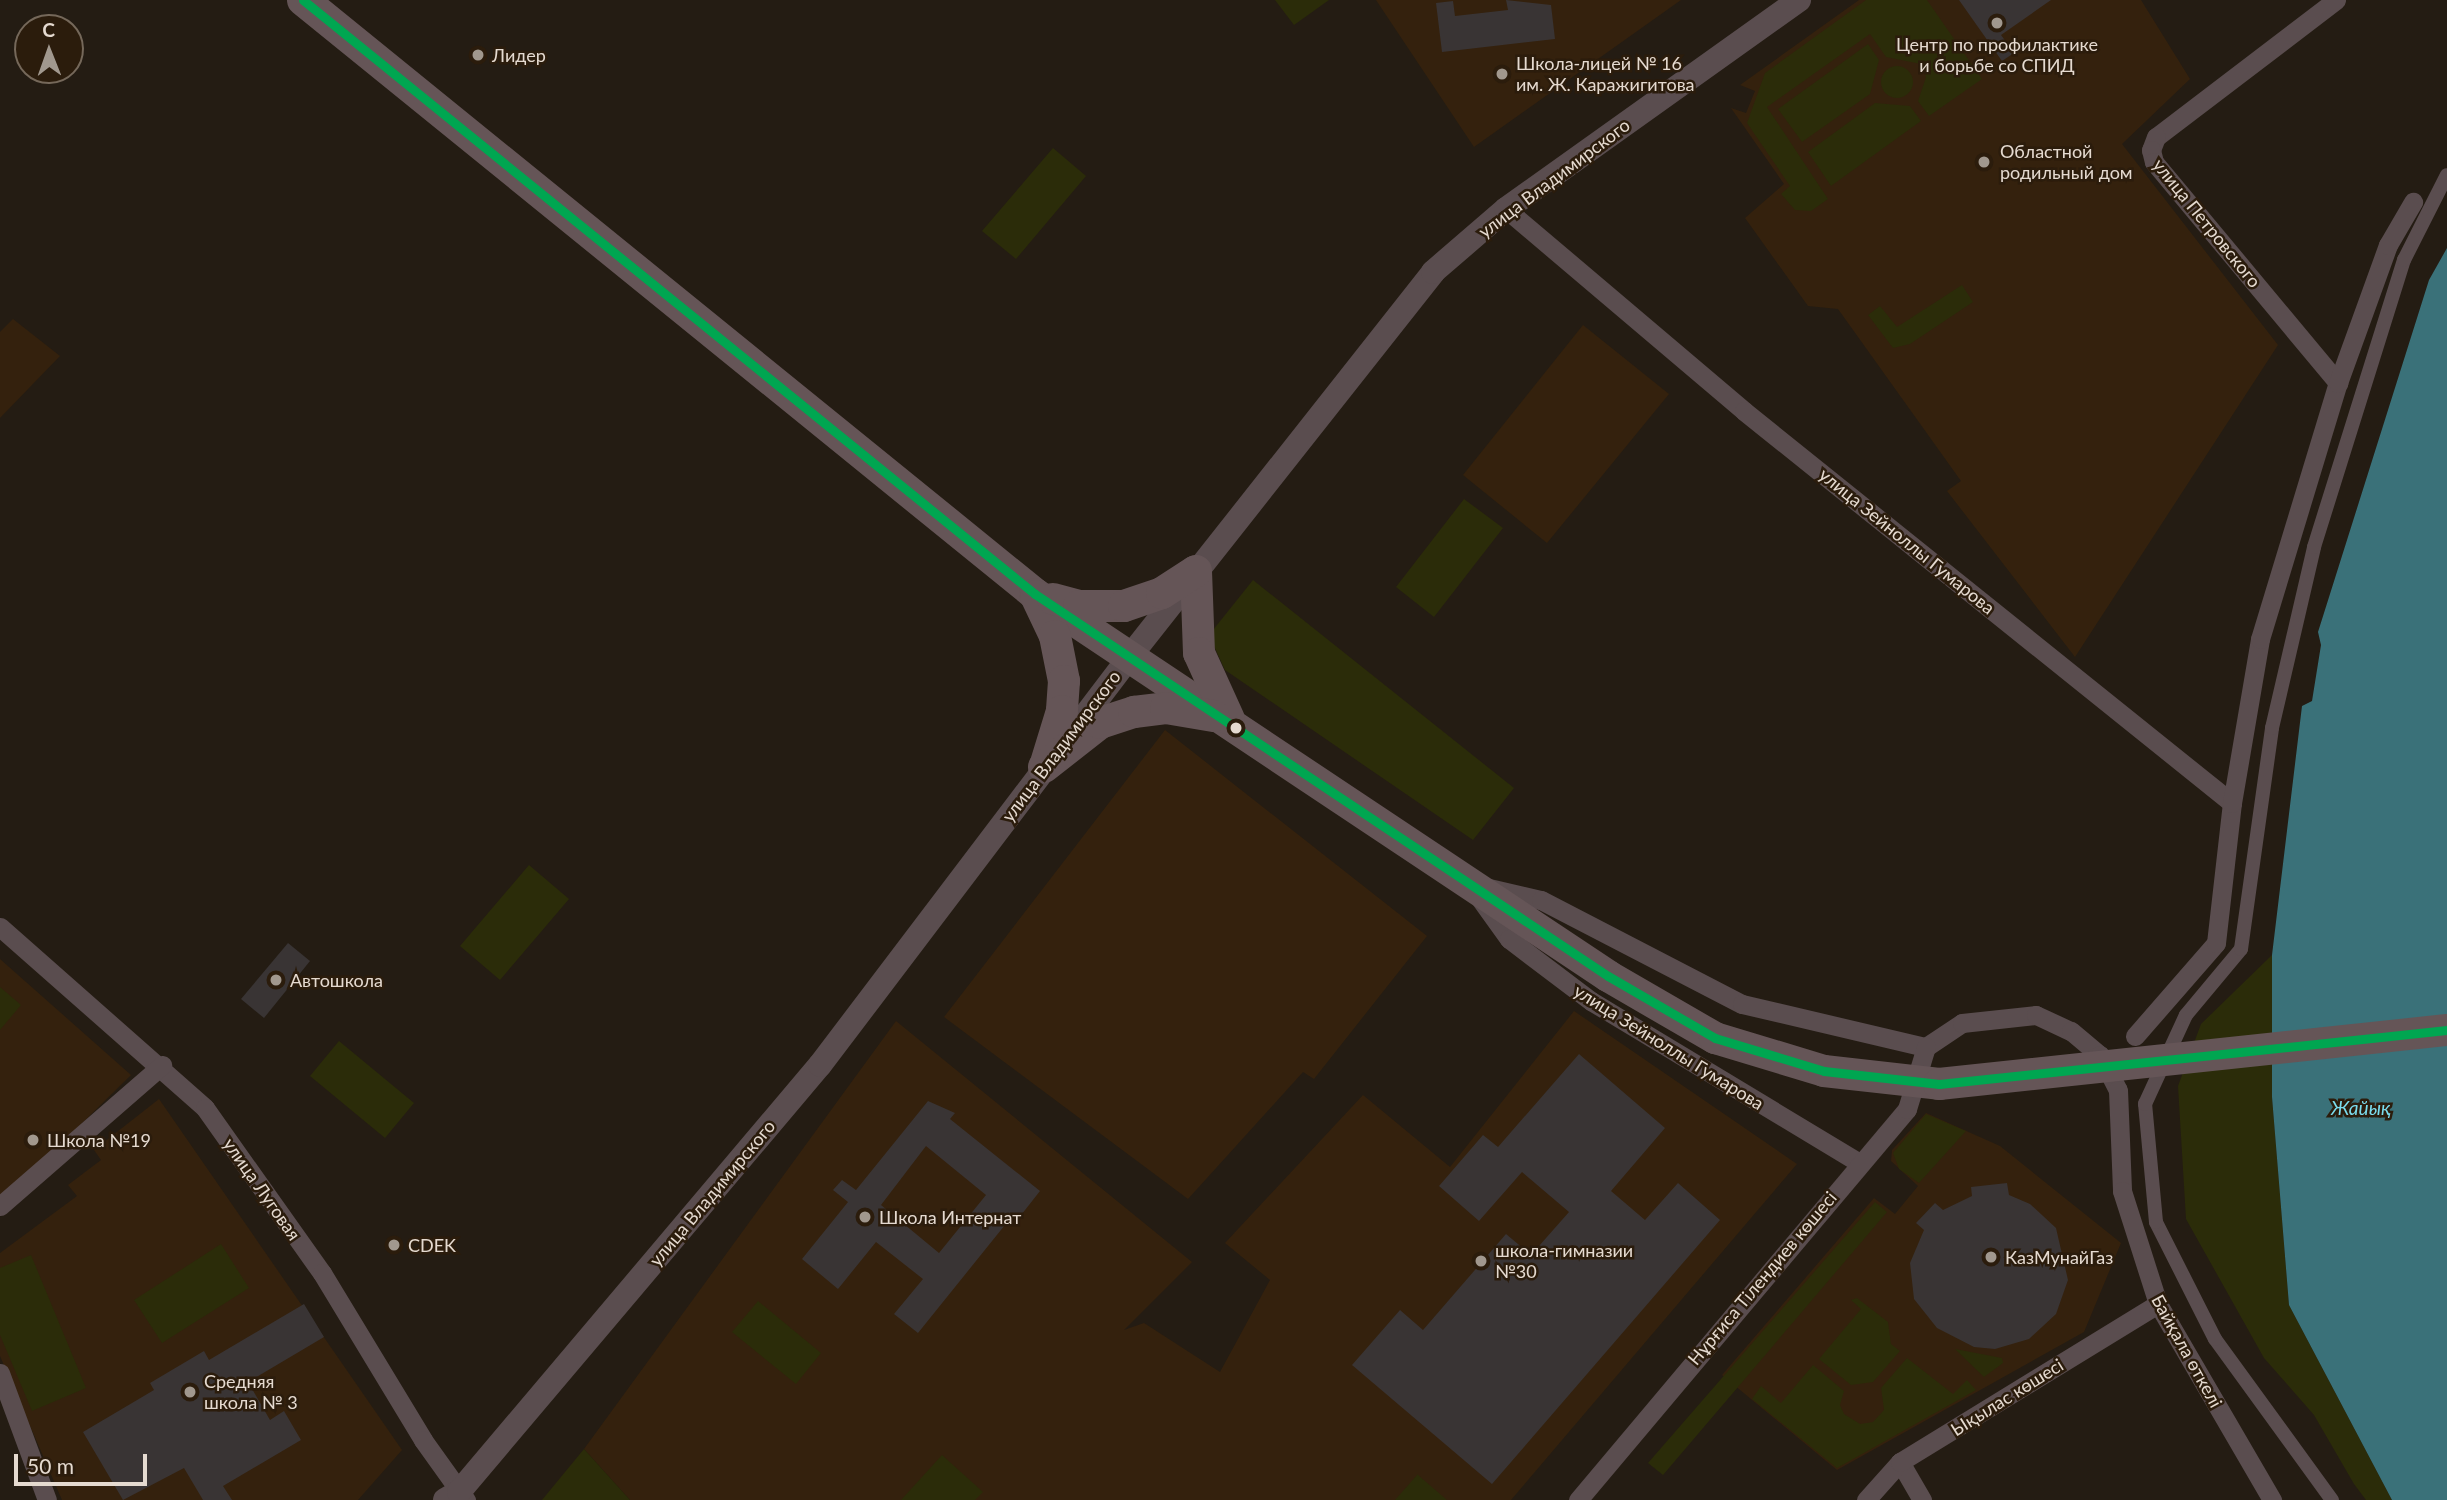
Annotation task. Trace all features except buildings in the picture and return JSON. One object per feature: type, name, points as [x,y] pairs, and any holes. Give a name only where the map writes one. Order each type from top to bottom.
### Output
[{"type":"main road","points":[[303,0],[1035,594],[1131,655]]},
{"type":"main road","points":[[1035,594],[1079,606],[1124,606],[1162,593],[1196,571]]},
{"type":"main road","points":[[1196,571],[1194,612],[1199,653],[1230,721]]},
{"type":"main road","points":[[1035,594],[1055,636],[1064,681],[1056,740],[1044,768]]},
{"type":"main road","name":"улица Зейноллы Гумарова","points":[[1131,655],[1608,976],[1715,1038],[1824,1071],[1939,1084],[2447,1030]]},
{"type":"main road","points":[[1044,768],[1090,730],[1134,712],[1199,711],[1230,721]]},
{"type":"street","name":"улица Владимирского","points":[[456,1497],[820,1065],[1131,655],[1433,272],[1506,209],[1799,0]]},
{"type":"street","name":"улица Петровского","points":[[2336,0],[2156,137],[2151,150],[2154,162],[2338,383]]},
{"type":"street","points":[[2332,1500],[2215,1339],[2156,1222],[2145,1104],[2186,1015],[2241,949],[2272,727],[2314,547],[2404,260],[2447,176]]},
{"type":"street","points":[[2135,1036],[2216,943],[2232,803],[2260,639],[2338,383],[2388,245],[2413,202]]},
{"type":"street","name":"улица Зейноллы Гумарова","points":[[1506,209],[1584,279],[2232,803]]},
{"type":"street","name":"улица Зейноллы Гумарова","points":[[1468,883],[1509,939],[1591,1001],[1858,1162]]},
{"type":"street","points":[[1468,883],[1541,900],[1742,1004],[1926,1047]]},
{"type":"street","name":"улица Луговая","points":[[0,927],[162,1065],[205,1108],[322,1273],[456,1497]]},
{"type":"street","name":"Байқала өткелі","points":[[1926,1047],[1962,1023],[2036,1016],[2071,1031],[2100,1055],[2118,1090],[2123,1191],[2158,1304],[2272,1500]]},
{"type":"street","name":"Нұрғиса Тілендиев көшесі","points":[[1578,1500],[1858,1162],[1907,1110],[1926,1047]]},
{"type":"street","points":[[0,1206],[162,1065]]},
{"type":"street","name":"Ықылас көшесі","points":[[1866,1500],[1900,1462],[2158,1304]]},
{"type":"street","points":[[0,1373],[47,1500]]},
{"type":"street","points":[[1900,1462],[1922,1500]]},
{"type":"shaded area","points":[[1275,0],[1329,0],[1294,25]]},
{"type":"shaded area","name":"Школа-лицей № 16 им. Ж. Каражигитова","points":[[1376,0],[1681,0],[1474,147]]},
{"type":"shaded area","points":[[1859,0],[2141,0],[2190,79],[2122,144],[2278,345],[2075,657],[1947,491],[1961,481],[1838,309],[1808,306],[1745,218],[1784,184],[1731,108],[1746,113],[1755,91],[1740,85]]},
{"type":"shaded area","points":[[1866,0],[1927,0],[1982,79],[1929,116],[1918,101],[1926,77],[1921,64],[1886,57],[1870,34],[1767,107],[1828,199],[1811,211],[1795,210],[1781,194],[1790,186],[1747,123],[1765,73]]},
{"type":"shaded area","points":[[1868,44],[1879,60],[1870,94],[1802,142],[1778,109]]},
{"type":"shaded area","points":[[1897,66],[1908,71],[1913,82],[1908,93],[1897,98],[1886,93],[1881,82],[1886,71]]},
{"type":"shaded area","points":[[1875,103],[1910,106],[1921,121],[1831,186],[1808,152]]},
{"type":"shaded area","points":[[1053,148],[1086,176],[1016,259],[982,231]]},
{"type":"shaded area","points":[[1962,285],[1973,302],[1910,344],[1893,348],[1868,315],[1880,306],[1897,327]]},
{"type":"shaded area","points":[[13,319],[60,356],[0,418],[0,332]]},
{"type":"shaded area","points":[[1583,325],[1669,394],[1547,543],[1463,475]]},
{"type":"shaded area","points":[[1464,499],[1503,528],[1434,617],[1396,587]]},
{"type":"shaded area","points":[[1253,580],[1514,788],[1473,840],[1225,670],[1209,635]]},
{"type":"shaded area","points":[[1165,730],[1427,936],[1314,1079],[1303,1072],[1188,1199],[944,1017]]},
{"type":"shaded area","points":[[529,865],[569,899],[500,980],[460,946]]},
{"type":"shaded area","points":[[2272,955],[2272,1097],[2289,1305],[2392,1500],[2366,1500],[2354,1484],[2314,1415],[2264,1358],[2186,1219],[2178,1086],[2201,1024]]},
{"type":"shaded area","name":"Школа №19","points":[[0,959],[131,1075],[0,1204]]},
{"type":"shaded area","points":[[0,987],[21,1005],[0,1030]]},
{"type":"shaded area","points":[[1574,1011],[1797,1164],[1511,1500],[630,1500],[584,1449],[896,1021],[1192,1262],[1124,1330],[1144,1323],[1220,1372],[1270,1280],[1225,1243],[1363,1095],[1450,1167]]},
{"type":"shaded area","points":[[339,1041],[414,1103],[385,1138],[310,1076]]},
{"type":"shaded area","points":[[159,1099],[402,1450],[358,1500],[62,1500],[0,1356],[0,1253],[77,1196],[68,1185],[101,1160],[94,1150]]},
{"type":"shaded area","points":[[1926,1113],[2000,1146],[2121,1243],[2084,1332],[1837,1470],[1722,1375],[1874,1198],[1895,1214],[1918,1186],[1891,1161],[1892,1150]]},
{"type":"shaded area","points":[[1926,1114],[1966,1131],[1919,1183],[1899,1169],[1893,1153]]},
{"type":"shaded area","points":[[1875,1202],[1887,1212],[1663,1475],[1648,1463]]},
{"type":"shaded area","points":[[221,1244],[249,1288],[162,1343],[134,1300]]},
{"type":"shaded area","points":[[31,1255],[86,1388],[32,1411],[0,1335],[0,1268]]},
{"type":"shaded area","points":[[1857,1298],[1888,1322],[1891,1344],[1900,1351],[1873,1382],[1851,1385],[1819,1359],[1861,1309],[1851,1300]]},
{"type":"shaded area","points":[[758,1301],[821,1353],[796,1384],[732,1332]]},
{"type":"shaded area","points":[[1955,1349],[2002,1358],[2003,1363],[1984,1377]]},
{"type":"shaded area","points":[[1907,1358],[1953,1394],[1967,1380],[1976,1390],[1837,1468],[1752,1399],[1761,1386],[1781,1403],[1813,1365],[1844,1391],[1840,1405],[1844,1414],[1860,1424],[1873,1422],[1884,1410],[1881,1388]]},
{"type":"shaded area","points":[[584,1449],[630,1500],[542,1500]]},
{"type":"shaded area","points":[[942,1455],[983,1492],[975,1500],[901,1500]]},
{"type":"shaded area","points":[[1418,1475],[1447,1500],[1395,1500]]},
{"type":"water","name":"Жайық","points":[[2447,248],[2447,1500],[2392,1500],[2289,1305],[2272,1097],[2272,955],[2302,706],[2312,701],[2321,645],[2318,632],[2429,280]]},
{"type":"transit line","points":[[303,0],[1035,594],[1608,976],[1715,1038],[1824,1071],[1939,1084],[2447,1030]]},
{"type":"place","name":"Центр по профилактике и борьбе со СПИД","points":[[1997,23]]},
{"type":"place","name":"Лидер","points":[[478,55]]},
{"type":"place","name":"Школа-лицей № 16 им. Ж. Каражигитова","points":[[1502,74]]},
{"type":"place","name":"Областной родильный дом","points":[[1984,162]]},
{"type":"place","name":"Автошкола","points":[[276,980]]},
{"type":"place","name":"Школа №19","points":[[33,1140]]},
{"type":"place","name":"Школа Интернат","points":[[865,1217]]},
{"type":"place","name":"CDEK","points":[[394,1245]]},
{"type":"place","name":"КазМунайГаз","points":[[1991,1257]]},
{"type":"place","name":"школа-гимназии №30","points":[[1481,1261]]},
{"type":"place","name":"Средняя школа № 3","points":[[190,1392]]}]
